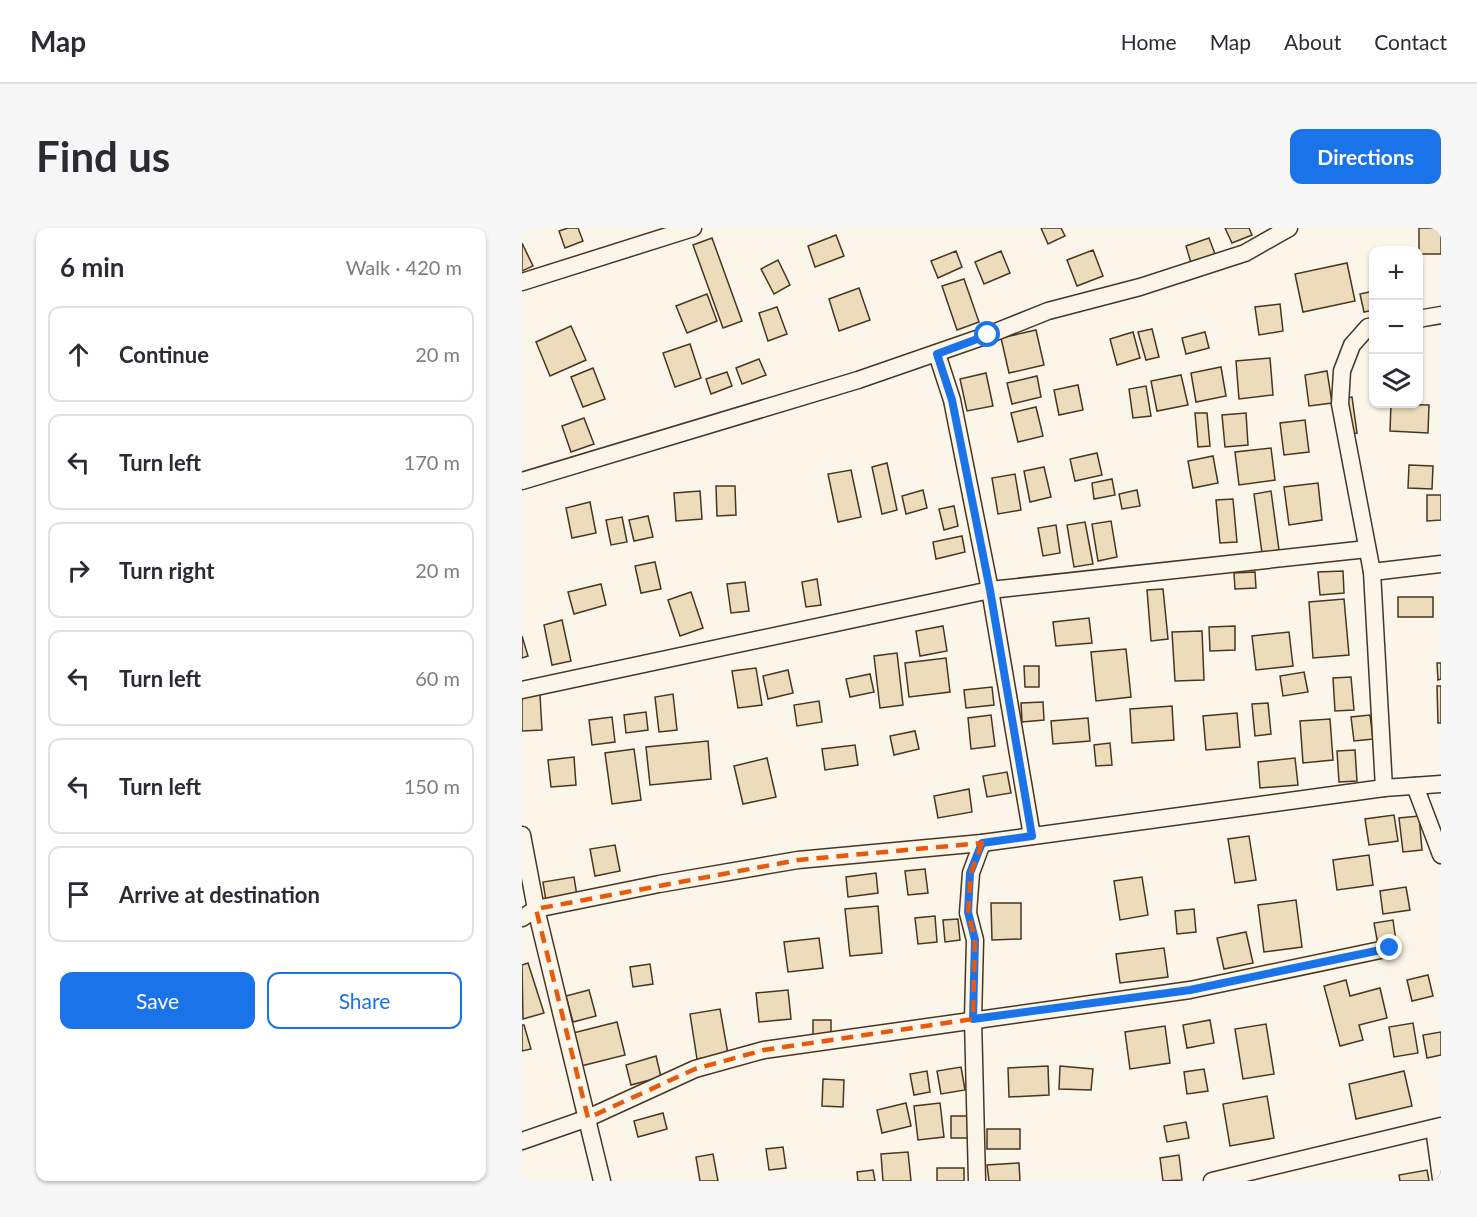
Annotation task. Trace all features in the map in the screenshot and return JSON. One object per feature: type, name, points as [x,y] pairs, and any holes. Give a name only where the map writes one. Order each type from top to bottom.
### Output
[{"type":"street","points":[[522,282],[693,228]]},
{"type":"street","points":[[522,481],[858,380],[937,354],[1048,311],[1140,287],[1245,253],[1289,228]]},
{"type":"street","points":[[1423,317],[1441,315]]},
{"type":"street","points":[[1369,327],[1352,345],[1342,371],[1340,404],[1372,572],[1384,788]]},
{"type":"street","points":[[937,354],[952,400],[990,590],[1032,836]]},
{"type":"street","points":[[522,690],[990,590],[1367,549]]},
{"type":"street","points":[[1372,572],[1441,564]]},
{"type":"street","points":[[529,914],[659,884],[798,860],[982,843],[1384,788],[1441,784]]},
{"type":"street","points":[[1415,786],[1441,855]]},
{"type":"street","points":[[522,835],[529,914],[588,1118],[602,1181]]},
{"type":"street","points":[[977,1181],[973,1019],[975,940],[968,912],[970,873],[982,843]]},
{"type":"street","points":[[522,1141],[588,1118],[695,1069],[764,1050],[1190,990],[1390,948]]},
{"type":"street","points":[[1212,1181],[1438,1127],[1441,1179]]},
{"type":"highlighted area","points":[[982,843],[971,873],[968,913],[975,940],[973,1019],[764,1050],[695,1069],[588,1118],[536,909],[798,860]]},
{"type":"building","points":[[578,228],[583,241],[565,248],[559,231]]},
{"type":"building","points":[[1041,228],[1061,228],[1065,236],[1048,244]]},
{"type":"building","points":[[1225,228],[1249,228],[1252,235],[1232,243]]},
{"type":"building","points":[[1419,228],[1441,228],[1441,254],[1423,254],[1423,246],[1419,246]]},
{"type":"building","points":[[836,235],[844,256],[815,267],[808,246]]},
{"type":"building","points":[[712,238],[742,321],[723,328],[693,245]]},
{"type":"building","points":[[1209,238],[1215,254],[1191,263],[1186,246]]},
{"type":"building","points":[[522,243],[533,266],[522,271]]},
{"type":"building","points":[[1093,250],[1103,276],[1077,286],[1067,260]]},
{"type":"building","points":[[956,251],[962,267],[938,278],[931,261]]},
{"type":"building","points":[[1001,251],[1010,273],[984,284],[975,262]]},
{"type":"building","points":[[778,260],[790,285],[774,294],[761,269]]},
{"type":"building","points":[[1347,263],[1355,301],[1303,312],[1295,274]]},
{"type":"building","points":[[964,279],[979,322],[957,330],[942,286]]},
{"type":"building","points":[[859,288],[870,320],[839,331],[829,299]]},
{"type":"building","points":[[1369,292],[1369,311],[1364,312],[1360,294]]},
{"type":"building","points":[[707,294],[717,321],[687,333],[676,306]]},
{"type":"building","points":[[1280,304],[1283,331],[1259,335],[1255,307]]},
{"type":"building","points":[[777,307],[787,334],[768,341],[759,313]]},
{"type":"building","points":[[571,326],[586,360],[550,376],[536,342]]},
{"type":"building","points":[[1152,329],[1159,357],[1146,360],[1138,332]]},
{"type":"building","points":[[1036,330],[1044,365],[1009,373],[1001,338]]},
{"type":"building","points":[[1133,332],[1140,358],[1117,365],[1110,339]]},
{"type":"building","points":[[1205,332],[1209,348],[1186,354],[1182,338]]},
{"type":"building","points":[[690,344],[701,378],[675,387],[663,353]]},
{"type":"building","points":[[1270,358],[1273,395],[1239,399],[1236,361]]},
{"type":"building","points":[[759,359],[766,375],[742,384],[736,368]]},
{"type":"building","points":[[1221,367],[1226,396],[1196,402],[1191,373]]},
{"type":"building","points":[[593,368],[605,399],[583,407],[571,377]]},
{"type":"building","points":[[1327,371],[1332,403],[1309,406],[1305,375]]},
{"type":"building","points":[[727,372],[732,386],[711,394],[706,379]]},
{"type":"building","points":[[986,373],[993,406],[967,411],[960,379]]},
{"type":"building","points":[[1181,375],[1188,405],[1157,411],[1151,381]]},
{"type":"building","points":[[1037,376],[1041,397],[1012,404],[1007,383]]},
{"type":"building","points":[[1078,385],[1083,410],[1059,415],[1054,390]]},
{"type":"building","points":[[1146,386],[1151,416],[1133,418],[1129,389]]},
{"type":"building","points":[[1352,397],[1357,433],[1349,434],[1344,398]]},
{"type":"building","points":[[1423,405],[1429,405],[1428,433],[1390,431],[1391,408],[1423,408]]},
{"type":"building","points":[[1036,407],[1043,436],[1018,442],[1011,413]]},
{"type":"building","points":[[1195,413],[1207,413],[1210,446],[1198,447]]},
{"type":"building","points":[[1246,413],[1248,445],[1225,447],[1222,415]]},
{"type":"building","points":[[584,418],[594,444],[571,452],[562,426]]},
{"type":"building","points":[[1305,420],[1309,452],[1284,455],[1280,423]]},
{"type":"building","points":[[1271,448],[1275,480],[1239,485],[1235,452]]},
{"type":"building","points":[[1097,453],[1102,475],[1075,481],[1070,459]]},
{"type":"building","points":[[1213,456],[1218,483],[1193,488],[1188,461]]},
{"type":"building","points":[[887,463],[897,510],[882,514],[872,467]]},
{"type":"building","points":[[1409,465],[1433,466],[1432,489],[1408,488]]},
{"type":"building","points":[[1044,467],[1051,497],[1030,502],[1024,471]]},
{"type":"building","points":[[851,470],[861,517],[838,522],[828,474]]},
{"type":"building","points":[[1015,474],[1021,510],[998,514],[992,478]]},
{"type":"building","points":[[1112,479],[1115,495],[1094,499],[1092,483]]},
{"type":"building","points":[[1318,483],[1322,520],[1289,525],[1284,487]]},
{"type":"building","points":[[716,486],[735,486],[736,515],[717,516]]},
{"type":"building","points":[[923,490],[927,508],[906,514],[902,496]]},
{"type":"building","points":[[1137,490],[1140,506],[1122,509],[1119,494]]},
{"type":"building","points":[[700,491],[702,519],[676,521],[674,493]]},
{"type":"building","points":[[1271,491],[1279,550],[1262,553],[1254,494]]},
{"type":"building","points":[[1427,495],[1441,495],[1441,520],[1427,521]]},
{"type":"building","points":[[1233,499],[1237,542],[1220,543],[1216,500]]},
{"type":"building","points":[[590,502],[596,533],[572,538],[566,508]]},
{"type":"building","points":[[954,506],[958,526],[944,530],[939,509]]},
{"type":"building","points":[[648,516],[653,537],[634,541],[629,520]]},
{"type":"building","points":[[622,517],[627,542],[611,545],[606,520]]},
{"type":"building","points":[[1111,521],[1117,557],[1098,561],[1092,524]]},
{"type":"building","points":[[1085,522],[1093,564],[1074,567],[1067,525]]},
{"type":"building","points":[[1056,525],[1060,553],[1043,556],[1038,528]]},
{"type":"building","points":[[962,536],[965,552],[936,559],[933,542]]},
{"type":"building","points":[[655,562],[661,589],[641,593],[635,566]]},
{"type":"building","points":[[1343,571],[1344,593],[1320,595],[1318,572]]},
{"type":"building","points":[[1255,572],[1256,588],[1235,589],[1234,573]]},
{"type":"building","points":[[817,579],[821,605],[806,607],[802,582]]},
{"type":"building","points":[[745,582],[749,611],[731,613],[727,584]]},
{"type":"building","points":[[601,584],[606,605],[574,614],[568,592]]},
{"type":"building","points":[[1163,589],[1168,639],[1151,641],[1147,590]]},
{"type":"building","points":[[691,592],[703,628],[680,636],[668,600]]},
{"type":"building","points":[[1398,597],[1433,597],[1433,617],[1398,617]]},
{"type":"building","points":[[1344,599],[1349,655],[1313,658],[1309,602]]},
{"type":"building","points":[[1089,618],[1092,643],[1056,646],[1053,622]]},
{"type":"building","points":[[562,620],[571,661],[552,665],[544,625]]},
{"type":"building","points":[[943,626],[947,651],[920,656],[916,631]]},
{"type":"building","points":[[1235,626],[1235,650],[1210,651],[1209,627]]},
{"type":"building","points":[[1202,631],[1204,680],[1175,681],[1172,632]]},
{"type":"building","points":[[1289,632],[1293,666],[1256,670],[1252,636]]},
{"type":"building","points":[[522,636],[528,656],[522,658]]},
{"type":"building","points":[[1126,649],[1131,697],[1096,701],[1091,652]]},
{"type":"building","points":[[897,653],[903,705],[880,708],[874,656]]},
{"type":"building","points":[[946,658],[950,692],[909,697],[905,663]]},
{"type":"building","points":[[1437,663],[1441,663],[1441,679],[1438,680]]},
{"type":"building","points":[[1024,666],[1039,666],[1039,687],[1025,687]]},
{"type":"building","points":[[756,668],[762,705],[738,708],[732,671]]},
{"type":"building","points":[[788,670],[793,693],[768,699],[763,676]]},
{"type":"building","points":[[1304,672],[1308,692],[1283,696],[1280,676]]},
{"type":"building","points":[[870,674],[874,692],[850,697],[846,679]]},
{"type":"building","points":[[1351,677],[1354,710],[1335,711],[1333,678]]},
{"type":"building","points":[[1437,686],[1441,686],[1441,723],[1438,723]]},
{"type":"building","points":[[992,687],[994,705],[966,708],[964,690]]},
{"type":"building","points":[[673,694],[677,730],[659,732],[655,697]]},
{"type":"building","points":[[540,695],[542,730],[522,731],[522,696]]},
{"type":"building","points":[[819,701],[822,722],[797,726],[794,705]]},
{"type":"building","points":[[1043,702],[1044,720],[1022,722],[1021,703]]},
{"type":"building","points":[[1268,703],[1271,734],[1255,736],[1252,704]]},
{"type":"building","points":[[1172,706],[1174,740],[1132,743],[1130,709]]},
{"type":"building","points":[[646,712],[648,730],[626,733],[624,715]]},
{"type":"building","points":[[1237,713],[1240,747],[1206,750],[1203,716]]},
{"type":"building","points":[[991,715],[995,746],[971,749],[968,718]]},
{"type":"building","points":[[1370,715],[1373,739],[1354,741],[1351,717]]},
{"type":"building","points":[[612,717],[615,742],[592,745],[589,720]]},
{"type":"building","points":[[1088,718],[1090,741],[1053,744],[1051,721]]},
{"type":"building","points":[[1330,719],[1333,760],[1303,763],[1300,721]]},
{"type":"building","points":[[915,731],[919,749],[894,755],[890,736]]},
{"type":"building","points":[[708,741],[711,779],[650,785],[646,747]]},
{"type":"building","points":[[1110,743],[1112,765],[1096,766],[1094,745]]},
{"type":"building","points":[[855,745],[858,765],[825,770],[822,749]]},
{"type":"building","points":[[634,749],[641,800],[612,804],[605,753]]},
{"type":"building","points":[[1355,750],[1357,781],[1339,782],[1337,751]]},
{"type":"building","points":[[574,757],[576,785],[551,787],[548,760]]},
{"type":"building","points":[[767,758],[776,797],[743,804],[734,766]]},
{"type":"building","points":[[1295,758],[1298,785],[1260,788],[1258,762]]},
{"type":"building","points":[[1007,772],[1011,793],[987,797],[983,776]]},
{"type":"building","points":[[969,789],[972,812],[938,818],[934,796]]},
{"type":"building","points":[[1394,815],[1398,841],[1369,845],[1365,819]]},
{"type":"building","points":[[1419,816],[1422,850],[1403,852],[1399,818]]},
{"type":"building","points":[[1249,836],[1256,880],[1235,883],[1228,839]]},
{"type":"building","points":[[615,845],[620,871],[595,876],[590,849]]},
{"type":"building","points":[[1369,855],[1373,885],[1337,890],[1333,860]]},
{"type":"building","points":[[925,869],[928,893],[908,895],[905,871]]},
{"type":"building","points":[[876,873],[878,893],[848,897],[846,877]]},
{"type":"building","points":[[574,877],[577,896],[546,901],[543,882]]},
{"type":"building","points":[[1142,877],[1148,915],[1120,920],[1114,881]]},
{"type":"building","points":[[1406,887],[1410,910],[1383,914],[1380,891]]},
{"type":"building","points":[[1296,900],[1302,947],[1264,952],[1258,905]]},
{"type":"building","points":[[991,903],[1021,903],[1021,939],[992,940]]},
{"type":"building","points":[[878,906],[882,953],[850,956],[845,909]]},
{"type":"building","points":[[1194,909],[1196,932],[1177,934],[1175,911]]},
{"type":"building","points":[[935,916],[937,942],[918,944],[915,918]]},
{"type":"building","points":[[958,919],[960,940],[945,942],[943,920]]},
{"type":"building","points":[[1393,920],[1396,942],[1378,945],[1374,923]]},
{"type":"building","points":[[1246,932],[1253,963],[1224,969],[1217,938]]},
{"type":"building","points":[[819,938],[823,968],[788,972],[784,942]]},
{"type":"building","points":[[1164,948],[1168,977],[1120,983],[1116,954]]},
{"type":"building","points":[[528,963],[544,1013],[523,1019],[522,965]]},
{"type":"building","points":[[650,964],[653,984],[633,987],[630,967]]},
{"type":"building","points":[[1428,975],[1433,996],[1412,1001],[1407,980]]},
{"type":"building","points":[[1346,980],[1350,996],[1380,988],[1387,1018],[1359,1025],[1363,1040],[1340,1046],[1324,986]]},
{"type":"building","points":[[589,990],[596,1016],[573,1022],[566,996]]},
{"type":"building","points":[[788,990],[791,1019],[759,1022],[756,993]]},
{"type":"building","points":[[720,1009],[728,1054],[697,1059],[690,1014]]},
{"type":"building","points":[[813,1020],[831,1020],[831,1037],[813,1037]]},
{"type":"building","points":[[1210,1020],[1214,1043],[1187,1048],[1183,1025]]},
{"type":"building","points":[[617,1022],[625,1055],[581,1066],[573,1033]]},
{"type":"building","points":[[1413,1023],[1418,1053],[1394,1057],[1389,1027]]},
{"type":"building","points":[[1266,1024],[1274,1074],[1243,1079],[1235,1029]]},
{"type":"building","points":[[522,1025],[524,1025],[531,1049],[522,1051]]},
{"type":"building","points":[[1165,1026],[1170,1063],[1130,1069],[1125,1032]]},
{"type":"building","points":[[1441,1032],[1441,1055],[1427,1058],[1423,1035]]},
{"type":"building","points":[[656,1056],[661,1077],[631,1085],[626,1065]]},
{"type":"building","points":[[1048,1066],[1049,1095],[1009,1097],[1008,1068]]},
{"type":"building","points":[[1060,1066],[1093,1069],[1091,1090],[1059,1089]]},
{"type":"building","points":[[961,1067],[965,1090],[941,1094],[937,1071]]},
{"type":"building","points":[[1204,1069],[1208,1091],[1187,1094],[1184,1072]]},
{"type":"building","points":[[927,1071],[930,1092],[914,1095],[910,1074]]},
{"type":"building","points":[[1404,1071],[1412,1106],[1356,1119],[1349,1084]]},
{"type":"building","points":[[823,1079],[844,1080],[843,1107],[822,1106]]},
{"type":"building","points":[[1267,1096],[1274,1138],[1230,1146],[1223,1104]]},
{"type":"building","points":[[906,1103],[911,1126],[882,1133],[877,1110]]},
{"type":"building","points":[[940,1103],[944,1137],[918,1140],[914,1106]]},
{"type":"building","points":[[663,1113],[667,1129],[638,1137],[634,1121]]},
{"type":"building","points":[[951,1116],[967,1116],[968,1138],[951,1138]]},
{"type":"building","points":[[1186,1122],[1189,1138],[1167,1142],[1164,1126]]},
{"type":"building","points":[[987,1129],[1020,1129],[1020,1149],[987,1149]]},
{"type":"building","points":[[783,1147],[786,1168],[769,1170],[766,1149]]},
{"type":"building","points":[[908,1152],[911,1181],[883,1181],[881,1154]]},
{"type":"building","points":[[713,1154],[718,1181],[700,1181],[696,1157]]},
{"type":"building","points":[[1179,1155],[1182,1180],[1163,1181],[1160,1158]]},
{"type":"building","points":[[1019,1163],[1020,1181],[989,1181],[987,1165]]},
{"type":"building","points":[[937,1168],[964,1168],[964,1181],[937,1181]]},
{"type":"building","points":[[873,1170],[875,1181],[858,1181],[857,1172]]},
{"type":"building","points":[[1427,1170],[1429,1181],[1400,1181],[1399,1175]]},
{"type":"route","points":[[988,335],[937,354],[952,400],[990,590],[1032,836],[982,843],[970,873],[968,912],[975,940],[973,1019],[1190,990],[1390,948]]}]
